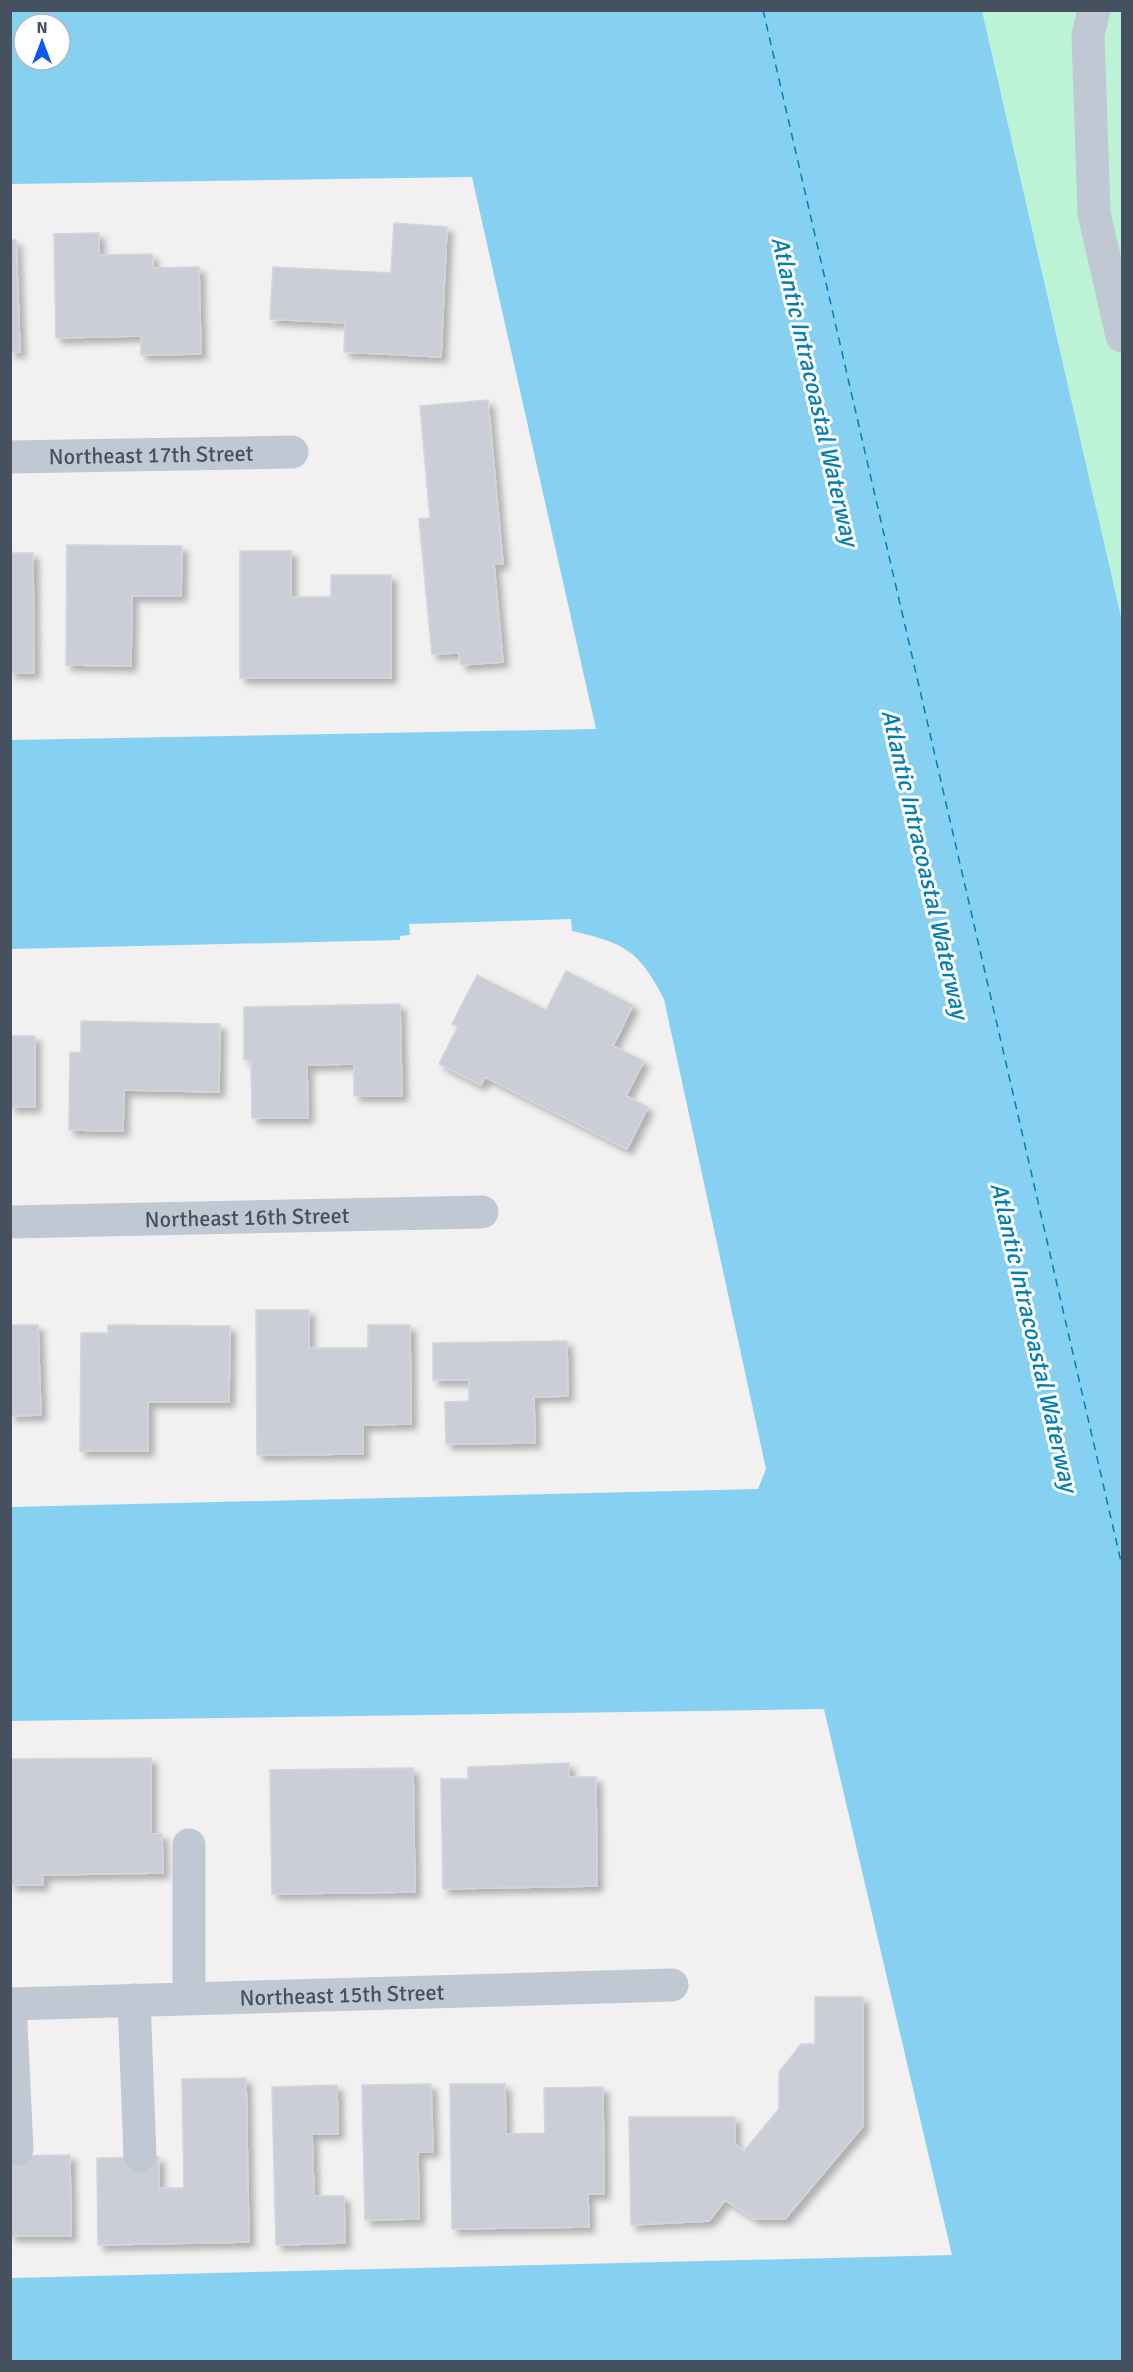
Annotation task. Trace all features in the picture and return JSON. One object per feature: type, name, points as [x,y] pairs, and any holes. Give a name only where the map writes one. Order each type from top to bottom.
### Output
[{"type":"street","points":[[1094,10],[1088,35],[1094,213],[1122,336]]},
{"type":"street","name":"Northeast 17th Street","points":[[10,457],[292,452]]},
{"type":"street","name":"Northeast 16th Street","points":[[10,1222],[482,1212]]},
{"type":"street","points":[[189,1845],[189,1998]]},
{"type":"street","name":"Northeast 15th Street","points":[[10,2004],[672,1985]]},
{"type":"street","points":[[134,2000],[140,2156]]},
{"type":"street","points":[[10,2004],[17,2149]]},
{"type":"green space","points":[[982,11],[1122,11],[1122,621]]},
{"type":"water","name":"Atlantic Intracoastal Waterway","points":[[11,10],[982,11],[1122,621],[1122,2361],[11,2361],[11,2278],[952,2255],[824,1709],[11,1721],[11,1507],[758,1489],[766,1469],[664,999],[646,969],[628,951],[605,940],[572,931],[571,919],[409,924],[410,935],[400,936],[400,940],[11,949],[11,740],[596,729],[472,177],[11,184]]},
{"type":"building","points":[[394,223],[447,227],[441,357],[344,352],[345,323],[270,319],[273,267],[391,273]]},
{"type":"building","points":[[99,233],[99,255],[152,254],[153,268],[199,267],[201,354],[141,355],[141,336],[56,338],[54,234]]},
{"type":"building","points":[[10,240],[16,240],[20,352],[10,352]]},
{"type":"building","points":[[488,400],[503,564],[494,564],[503,662],[461,665],[459,653],[432,654],[419,519],[430,518],[420,406]]},
{"type":"building","points":[[67,545],[182,546],[181,596],[132,596],[131,666],[66,665]]},
{"type":"building","points":[[240,551],[291,551],[291,597],[331,597],[331,575],[391,575],[391,678],[240,678]]},
{"type":"building","points":[[10,553],[33,553],[34,673],[10,673]]},
{"type":"building","points":[[566,971],[633,1005],[613,1046],[644,1061],[626,1096],[648,1107],[627,1149],[485,1077],[481,1085],[439,1064],[458,1026],[452,1024],[477,975],[546,1010]]},
{"type":"building","points":[[400,1004],[402,1096],[354,1096],[354,1064],[307,1065],[308,1118],[252,1118],[251,1060],[244,1060],[244,1007]]},
{"type":"building","points":[[81,1021],[220,1024],[219,1092],[124,1090],[123,1131],[69,1130],[70,1052],[81,1053]]},
{"type":"building","points":[[10,1036],[35,1036],[35,1107],[10,1107]]},
{"type":"building","points":[[256,1310],[309,1310],[309,1348],[368,1348],[368,1325],[410,1325],[411,1424],[363,1425],[363,1454],[257,1455]]},
{"type":"building","points":[[10,1325],[38,1325],[41,1415],[10,1416]]},
{"type":"building","points":[[108,1325],[230,1326],[229,1402],[148,1402],[148,1451],[80,1451],[81,1333],[108,1333]]},
{"type":"building","points":[[567,1341],[568,1396],[534,1397],[535,1443],[446,1444],[445,1402],[469,1401],[469,1380],[433,1380],[433,1343]]},
{"type":"building","points":[[151,1758],[151,1834],[162,1834],[163,1873],[43,1875],[43,1885],[10,1885],[10,1759]]},
{"type":"building","points":[[569,1763],[569,1777],[596,1777],[597,1886],[443,1889],[441,1779],[468,1779],[468,1767]]},
{"type":"building","points":[[413,1768],[415,1892],[272,1894],[270,1770]]},
{"type":"building","points":[[815,1997],[863,1997],[863,2126],[785,2219],[755,2219],[725,2200],[709,2221],[631,2225],[629,2117],[735,2117],[735,2144],[744,2151],[779,2109],[779,2072],[801,2044],[815,2044]]},
{"type":"building","points":[[246,2078],[249,2242],[98,2245],[97,2158],[159,2157],[159,2188],[184,2188],[182,2079]]},
{"type":"building","points":[[431,2084],[433,2152],[418,2152],[419,2219],[365,2220],[362,2085]]},
{"type":"building","points":[[450,2084],[505,2084],[506,2134],[545,2133],[544,2088],[603,2087],[604,2194],[588,2194],[589,2227],[452,2229]]},
{"type":"building","points":[[337,2085],[338,2134],[312,2134],[314,2196],[344,2196],[345,2243],[276,2245],[272,2087]]},
{"type":"building","points":[[70,2155],[71,2236],[10,2236],[10,2156]]},
{"type":"ferry route","points":[[763,10],[1122,1566]]}]
